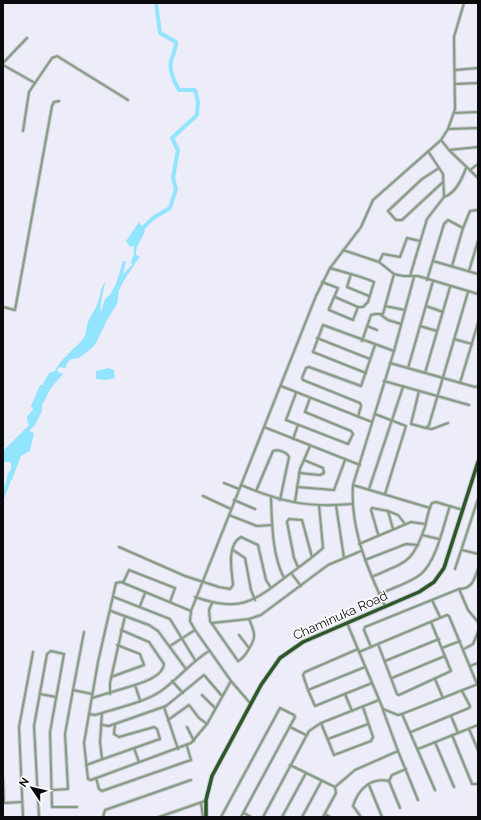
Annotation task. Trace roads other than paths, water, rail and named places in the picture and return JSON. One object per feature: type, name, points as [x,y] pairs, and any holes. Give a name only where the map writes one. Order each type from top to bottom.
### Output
[{"type":"main road","name":"Chaminuka Road","points":[[206,817],[206,800],[212,776],[265,678],[285,653],[319,634],[425,589],[438,577],[446,562],[478,462]]},
{"type":"street","points":[[250,704],[231,681],[195,630],[190,621],[191,610],[322,282],[330,268],[361,227],[373,200],[441,140],[448,129],[454,113],[454,37],[464,3]]},
{"type":"street","points":[[27,38],[3,64],[35,83]]},
{"type":"street","points":[[22,131],[29,92],[52,58],[57,56],[128,100]]},
{"type":"street","points":[[455,70],[478,68]]},
{"type":"street","points":[[455,84],[478,83]]},
{"type":"street","points":[[3,308],[15,310],[52,106],[54,102],[60,101]]},
{"type":"street","points":[[454,113],[478,112]]},
{"type":"street","points":[[448,129],[478,128]]},
{"type":"street","points":[[441,140],[448,150],[478,178]]},
{"type":"street","points":[[448,150],[478,147]]},
{"type":"street","points":[[428,151],[443,174],[444,197]]},
{"type":"street","points":[[470,170],[478,164]]},
{"type":"street","points":[[438,168],[422,179],[388,211],[396,220],[402,220],[443,182]]},
{"type":"street","points":[[410,276],[428,216],[444,197],[449,195],[459,184],[466,168]]},
{"type":"street","points":[[452,266],[463,228],[470,211],[478,210]]},
{"type":"street","points":[[427,280],[445,222],[448,220],[463,228]]},
{"type":"street","points":[[378,262],[383,254],[400,257],[407,238],[420,241]]},
{"type":"street","points":[[469,271],[478,241]]},
{"type":"street","points":[[343,250],[378,262],[394,274],[427,280],[478,294]]},
{"type":"street","points":[[433,261],[478,274]]},
{"type":"street","points":[[330,268],[374,282],[370,296],[365,305],[358,307],[335,297]]},
{"type":"street","points":[[351,274],[347,287],[370,296]]},
{"type":"street","points":[[381,316],[394,274]]},
{"type":"street","points":[[385,606],[359,544],[352,504],[354,485],[394,351],[414,277]]},
{"type":"street","points":[[322,282],[338,288],[330,311],[352,320],[358,307]]},
{"type":"street","points":[[408,368],[434,282]]},
{"type":"street","points":[[425,373],[450,286]]},
{"type":"street","points":[[426,428],[429,425],[468,292]]},
{"type":"street","points":[[385,306],[405,310]]},
{"type":"street","points":[[426,306],[443,312]]},
{"type":"street","points":[[362,341],[373,314],[401,324]]},
{"type":"street","points":[[460,383],[478,323]]},
{"type":"street","points":[[366,373],[314,353],[312,350],[324,325],[362,341],[394,351]]},
{"type":"street","points":[[367,326],[377,330]]},
{"type":"street","points":[[420,326],[437,331]]},
{"type":"street","points":[[317,338],[370,360]]},
{"type":"street","points":[[454,339],[472,344]]},
{"type":"street","points":[[358,418],[361,406],[358,402],[303,380],[302,378],[306,368],[309,366],[360,386],[363,385],[375,345]]},
{"type":"street","points":[[390,363],[475,387],[478,386]]},
{"type":"street","points":[[384,381],[469,405]]},
{"type":"street","points":[[281,386],[358,418],[372,422]]},
{"type":"street","points":[[369,489],[403,386]]},
{"type":"street","points":[[419,391],[411,424],[432,429],[448,423]]},
{"type":"street","points":[[296,393],[286,419],[344,444],[350,442],[353,434],[351,430],[305,412],[310,398]]},
{"type":"street","points":[[375,414],[406,426],[385,494]]},
{"type":"street","points":[[293,439],[298,425]]},
{"type":"street","points":[[264,427],[360,465]]},
{"type":"street","points":[[295,502],[299,473],[310,446]]},
{"type":"street","points":[[256,491],[273,451],[276,450],[284,452],[289,457],[280,500]]},
{"type":"street","points":[[299,473],[320,475],[324,473],[323,468],[304,460]]},
{"type":"street","points":[[297,487],[334,490],[345,460]]},
{"type":"street","points":[[224,483],[239,489]]},
{"type":"street","points":[[241,485],[280,500],[319,506],[352,504]]},
{"type":"street","points":[[354,485],[430,508]]},
{"type":"street","points":[[203,496],[231,509]]},
{"type":"street","points":[[272,498],[272,525],[279,568],[284,578]]},
{"type":"street","points":[[455,569],[478,499]]},
{"type":"street","points":[[234,500],[255,509]]},
{"type":"street","points":[[372,577],[406,562],[412,557],[418,546],[432,503],[436,502],[463,510]]},
{"type":"street","points":[[336,505],[344,558]]},
{"type":"street","points":[[195,597],[212,603],[238,604],[255,600],[324,547],[319,506]]},
{"type":"street","points":[[379,594],[420,575],[427,568],[431,561],[450,506]]},
{"type":"street","points":[[378,534],[371,510],[372,508],[388,511],[398,515],[405,524]]},
{"type":"street","points":[[388,511],[393,529]]},
{"type":"street","points":[[229,515],[257,526],[272,525]]},
{"type":"street","points":[[298,567],[294,558],[287,522],[289,519],[301,520],[303,522],[312,557]]},
{"type":"street","points":[[359,544],[378,534],[411,522],[426,524]]},
{"type":"street","points":[[422,535],[439,539]]},
{"type":"street","points":[[119,547],[185,576],[219,587],[232,587],[233,582],[230,562],[233,550],[239,537],[257,544],[260,549],[266,580],[271,588]]},
{"type":"street","points":[[365,560],[406,544],[418,546]]},
{"type":"street","points":[[233,550],[245,558],[251,590],[255,600]]},
{"type":"street","points":[[462,550],[478,554]]},
{"type":"street","points":[[212,623],[249,620],[267,611],[328,565],[362,551]]},
{"type":"street","points":[[371,647],[364,630],[365,627],[459,589],[470,586],[478,569]]},
{"type":"street","points":[[123,583],[129,570],[175,588],[170,602]]},
{"type":"street","points":[[291,573],[301,586]]},
{"type":"street","points":[[191,610],[123,583],[116,583],[92,694],[84,743],[88,779],[96,778],[188,746],[194,741],[207,724],[231,681]]},
{"type":"street","points":[[459,589],[468,610],[478,622]]},
{"type":"street","points":[[140,606],[145,593]]},
{"type":"street","points":[[114,597],[170,619],[195,660]]},
{"type":"street","points":[[432,600],[440,617]]},
{"type":"street","points":[[212,603],[209,616],[236,660],[241,660],[255,637],[249,620]]},
{"type":"street","points":[[111,611],[156,629],[186,669]]},
{"type":"street","points":[[372,683],[315,706],[303,675],[305,672],[371,647],[440,617],[447,615],[449,616],[464,649],[477,684],[402,714],[398,715],[383,709]]},
{"type":"street","points":[[110,694],[111,677],[117,645],[125,616]]},
{"type":"street","points":[[347,622],[383,709],[418,800]]},
{"type":"street","points":[[378,644],[399,695],[451,671],[431,622]]},
{"type":"street","points":[[92,698],[110,694],[150,680],[163,668],[164,664],[149,642],[121,630]]},
{"type":"street","points":[[170,646],[195,630]]},
{"type":"street","points":[[52,790],[68,789],[64,734],[84,632]]},
{"type":"street","points":[[464,649],[473,644],[478,632]]},
{"type":"street","points":[[239,635],[249,648]]},
{"type":"street","points":[[385,661],[439,639]]},
{"type":"street","points":[[442,648],[460,641]]},
{"type":"street","points":[[111,677],[136,670],[145,664],[140,654],[117,645]]},
{"type":"street","points":[[39,817],[34,726],[47,654],[54,651],[64,654],[50,732],[52,807],[77,807]]},
{"type":"street","points":[[89,714],[95,715],[102,713],[160,692],[195,660],[209,651]]},
{"type":"street","points":[[23,817],[19,727],[33,652]]},
{"type":"street","points":[[392,678],[445,656]]},
{"type":"street","points":[[470,666],[478,662]]},
{"type":"street","points":[[308,690],[365,667]]},
{"type":"street","points":[[102,725],[109,726],[164,707],[183,693],[204,674],[222,696]]},
{"type":"street","points":[[435,679],[442,698]]},
{"type":"street","points":[[172,681],[183,693]]},
{"type":"street","points":[[135,685],[140,700]]},
{"type":"street","points":[[73,690],[92,694]]},
{"type":"street","points":[[411,732],[470,707],[462,691]]},
{"type":"street","points":[[40,694],[56,697]]},
{"type":"street","points":[[345,694],[352,711]]},
{"type":"street","points":[[202,695],[215,708]]},
{"type":"street","points":[[263,817],[306,735],[321,724],[379,700]]},
{"type":"street","points":[[168,720],[189,705],[199,718],[207,724]]},
{"type":"street","points":[[164,707],[178,749]]},
{"type":"street","points":[[321,724],[334,755],[372,741],[373,737],[363,707]]},
{"type":"street","points":[[221,817],[280,708],[294,715],[295,717],[242,817]]},
{"type":"street","points":[[102,713],[100,742],[102,759]]},
{"type":"street","points":[[402,714],[435,790]]},
{"type":"street","points":[[450,716],[458,733]]},
{"type":"street","points":[[86,765],[159,740],[157,729],[152,727],[119,738],[114,734],[115,724]]},
{"type":"street","points":[[328,740],[369,724]]},
{"type":"street","points":[[418,750],[478,725]]},
{"type":"street","points":[[187,727],[194,741]]},
{"type":"street","points":[[290,727],[306,735]]},
{"type":"street","points":[[469,728],[478,750]]},
{"type":"street","points":[[452,735],[472,784],[478,784]]},
{"type":"street","points":[[435,742],[454,786]]},
{"type":"street","points":[[96,778],[99,789],[102,791],[191,760],[188,746]]},
{"type":"street","points":[[134,748],[139,763]]},
{"type":"street","points":[[335,787],[355,770],[398,751]]},
{"type":"street","points":[[290,765],[321,782],[335,787]]},
{"type":"street","points":[[400,808],[389,781],[392,775],[406,769]]},
{"type":"street","points":[[282,817],[306,773]]},
{"type":"street","points":[[3,779],[4,803],[22,802]]},
{"type":"street","points":[[103,817],[105,810],[191,780]]},
{"type":"street","points":[[361,817],[352,806],[360,790],[369,784],[382,780],[389,781]]},
{"type":"street","points":[[302,817],[321,782]]},
{"type":"street","points":[[369,784],[382,817]]},
{"type":"street","points":[[330,817],[324,816],[336,793],[335,787]]},
{"type":"street","points":[[159,817],[206,800]]},
{"type":"street","points":[[200,802],[203,817]]},
{"type":"street","points":[[244,813],[250,817]]},
{"type":"water","points":[[139,222],[145,230],[136,252],[136,255],[140,256],[119,290],[117,304],[92,348],[79,358],[71,359],[67,363],[66,368],[59,367],[57,371],[63,374],[51,388],[42,405],[42,411],[35,425],[29,431],[34,433],[30,451],[21,456],[12,480],[8,479],[7,475],[11,469],[11,462],[3,462],[3,451],[29,425],[27,416],[33,409],[31,406],[40,385],[42,385],[49,373],[55,371],[60,363],[84,337],[88,322],[97,305],[105,282],[101,302],[101,312],[105,299],[110,295],[116,284],[123,261],[126,261],[123,274],[132,265],[131,261],[134,254],[134,246],[130,247],[126,241]]},
{"type":"water","points":[[108,368],[114,370],[115,378],[106,380],[96,379],[96,371]]},
{"type":"waterway","points":[[140,231],[153,218],[170,208],[176,189],[173,178],[178,150],[172,138],[197,115],[198,102],[195,90],[179,90],[174,80],[171,61],[176,47],[176,42],[160,33],[156,3]]},
{"type":"waterway","points":[[3,496],[11,474]]}]
